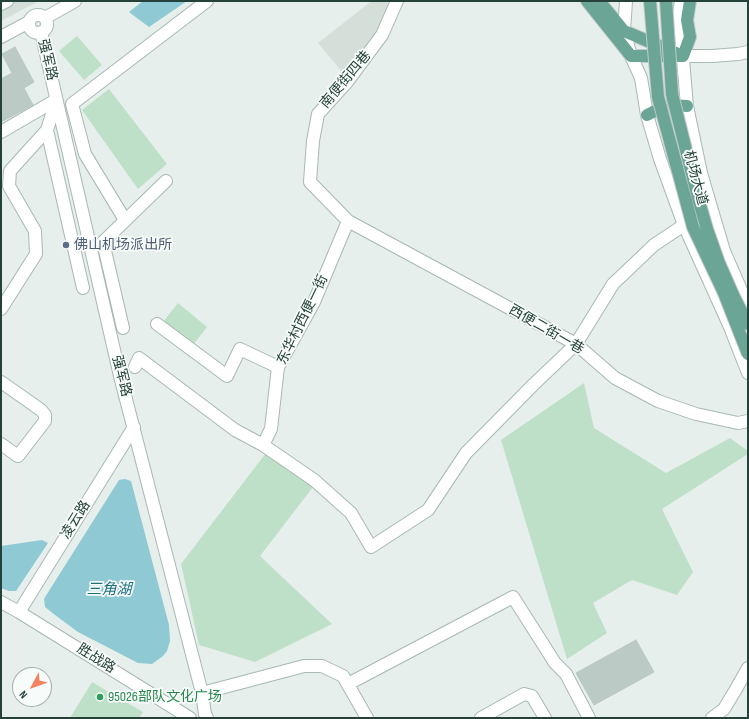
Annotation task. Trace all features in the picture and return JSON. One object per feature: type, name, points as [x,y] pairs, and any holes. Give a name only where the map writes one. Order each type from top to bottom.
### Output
[{"type":"main road","points":[[587,1],[631,56],[683,56]]},
{"type":"main road","points":[[599,1],[624,32],[683,56]]},
{"type":"main road","name":"机场大道","points":[[650,1],[658,97],[693,227],[724,293],[748,354]]},
{"type":"main road","name":"机场大道","points":[[666,1],[672,94],[707,229],[719,263],[748,324]]},
{"type":"main road","points":[[683,56],[690,37],[687,20],[690,1]]},
{"type":"main road","points":[[648,115],[670,106],[687,106]]},
{"type":"street","points":[[1,4],[7,1]]},
{"type":"street","points":[[45,18],[75,1]]},
{"type":"street","points":[[125,220],[85,154],[72,104],[207,1]]},
{"type":"street","name":"南便街四巷","points":[[348,220],[310,182],[313,141],[318,114],[347,82],[382,36],[397,1]]},
{"type":"street","points":[[626,1],[624,32],[631,56],[641,78],[648,115],[660,159],[684,225],[730,327],[748,373]]},
{"type":"street","points":[[681,1],[679,13],[687,106],[701,173],[724,251],[748,306]]},
{"type":"street","points":[[1,37],[29,22],[35,15],[40,15],[45,18],[47,26],[41,32],[34,32],[30,28],[29,22]]},
{"type":"street","name":"强军路","points":[[41,32],[120,376],[202,693],[207,718]]},
{"type":"street","points":[[683,56],[712,56],[748,52]]},
{"type":"street","points":[[56,100],[48,130],[82,288]]},
{"type":"street","points":[[1,132],[56,100]]},
{"type":"street","points":[[1,309],[36,254],[35,231],[9,186],[10,171],[48,130]]},
{"type":"street","points":[[123,328],[103,242],[166,181]]},
{"type":"street","name":"西便二街一巷","points":[[348,220],[576,344],[615,378],[658,401],[696,414],[738,423],[748,421]]},
{"type":"street","name":"东华村西便一街","points":[[264,445],[271,428],[278,367],[314,302],[348,220]]},
{"type":"street","points":[[135,367],[139,358],[236,430],[264,445],[314,480],[351,513],[371,547],[428,510],[466,453],[576,344],[613,284],[654,245],[684,225]]},
{"type":"street","points":[[157,324],[227,376],[240,349],[278,367]]},
{"type":"street","points":[[1,444],[18,456],[45,421],[45,415],[41,410],[2,386]]},
{"type":"street","name":"凌云路","points":[[19,612],[134,427]]},
{"type":"street","points":[[348,684],[513,597],[555,663],[566,674],[589,718]]},
{"type":"street","name":"胜战路","points":[[1,602],[190,718]]},
{"type":"street","points":[[202,693],[304,666],[322,666],[343,676],[367,718]]},
{"type":"street","points":[[712,718],[724,709],[748,668]]},
{"type":"street","points":[[482,718],[524,694],[532,696],[545,718]]},
{"type":"shaded area","points":[[1,1],[39,1],[1,21]]},
{"type":"shaded area","points":[[370,1],[389,1],[377,32],[344,74],[318,43]]},
{"type":"green space","points":[[77,36],[102,65],[84,80],[59,51]]},
{"type":"green space","points":[[109,89],[167,164],[138,189],[82,110]]},
{"type":"green space","points":[[178,303],[207,327],[193,345],[163,322]]},
{"type":"green space","points":[[584,383],[594,428],[666,473],[730,438],[748,451],[748,454],[662,509],[693,572],[677,595],[632,580],[593,603],[607,633],[567,659],[501,440]]},
{"type":"green space","points":[[266,453],[313,487],[260,556],[332,624],[255,662],[199,645],[181,564]]},
{"type":"green space","name":"95026部队文化广场","points":[[92,682],[143,712],[139,718],[70,718]]},
{"type":"water","points":[[143,1],[187,1],[149,27],[129,12]]},
{"type":"water","name":"三角湖","points":[[125,479],[131,481],[169,625],[170,641],[167,651],[152,664],[138,663],[78,632],[45,607],[44,599],[47,594],[119,480]]},
{"type":"water","points":[[42,540],[48,543],[16,591],[9,591],[1,588],[1,546]]},
{"type":"building","points":[[15,47],[34,82],[24,88],[33,105],[1,122],[1,79],[12,73],[2,54]]},
{"type":"building","points":[[636,640],[654,672],[594,705],[576,673]]},
{"type":"place","name":"佛山机场派出所","points":[[66,245]]},
{"type":"place","name":"95026部队文化广场","points":[[100,697]]}]
